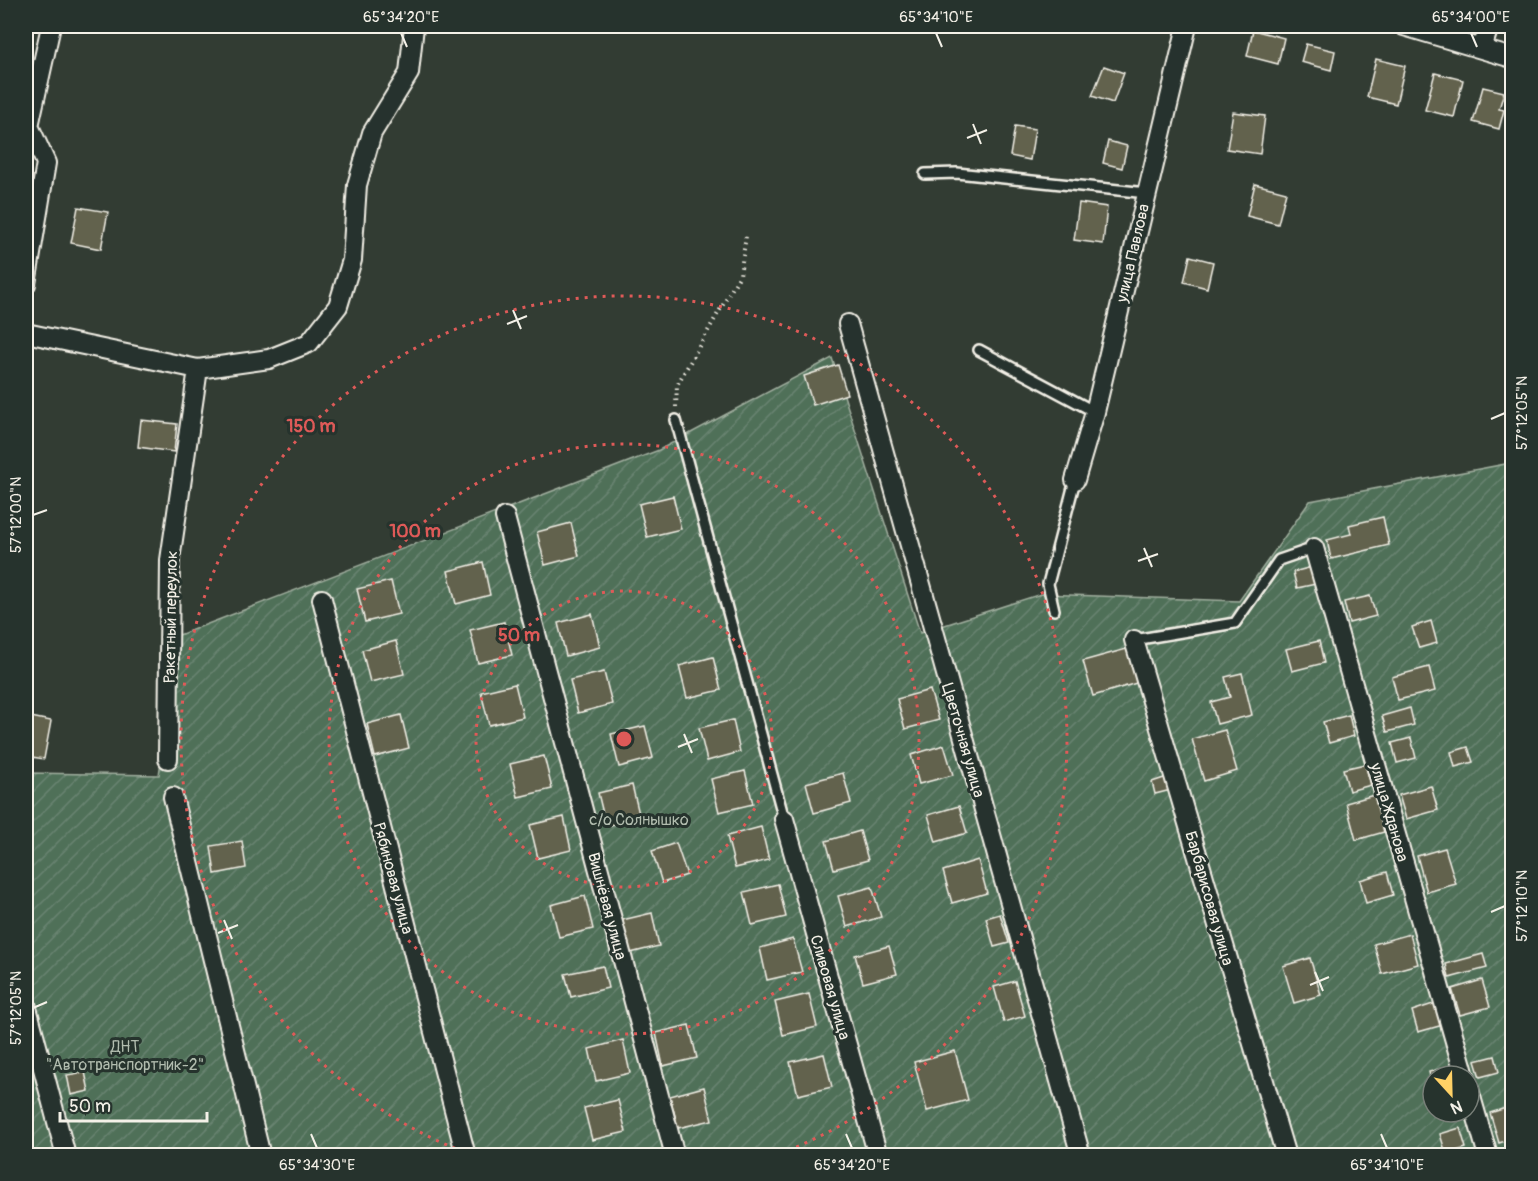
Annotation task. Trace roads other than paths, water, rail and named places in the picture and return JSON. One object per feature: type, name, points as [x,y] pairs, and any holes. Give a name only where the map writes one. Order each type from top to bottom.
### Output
[{"type":"street","points":[[26,284],[46,163],[27,126],[51,26]]},
{"type":"street","points":[[26,333],[198,369],[269,359],[309,343],[338,306],[352,260],[357,185],[372,134],[409,73],[414,26]]},
{"type":"street","name":"улица Павлова","points":[[1076,480],[1095,412],[1186,26]]},
{"type":"street","points":[[1404,26],[1512,58]]},
{"type":"street","points":[[1482,50],[1489,26]]},
{"type":"street","name":"Цветочная улица","points":[[848,324],[1081,1155]]},
{"type":"street","name":"Ракетный переулок","points":[[168,759],[170,560],[198,369]]},
{"type":"street","name":"Вишнёвая улица","points":[[505,517],[675,1155]]},
{"type":"street","name":"улица Жданова","points":[[1314,548],[1462,1064]]},
{"type":"street","name":"Рябиновая улица","points":[[322,599],[466,1155]]},
{"type":"street","name":"Барбарисовая улица","points":[[1134,640],[1286,1155]]},
{"type":"street","points":[[173,796],[261,1155]]},
{"type":"street","name":"Сливовая улица","points":[[784,819],[878,1155]]},
{"type":"street","points":[[26,1004],[66,1155]]},
{"type":"street","points":[[1479,1124],[1488,1155]]},
{"type":"lane","points":[[925,174],[957,173],[1147,193]]},
{"type":"lane","points":[[978,350],[1095,412]]},
{"type":"lane","points":[[676,420],[784,819]]},
{"type":"lane","points":[[1054,610],[1048,584],[1076,480]]},
{"type":"lane","points":[[1134,640],[1235,622],[1279,560],[1314,548]]},
{"type":"park label","name":"с/о Солнышко","points":[[639,819]]},
{"type":"park label","name":"ДНТ \"Автотранспортник-2\"","points":[[125,1055]]}]
